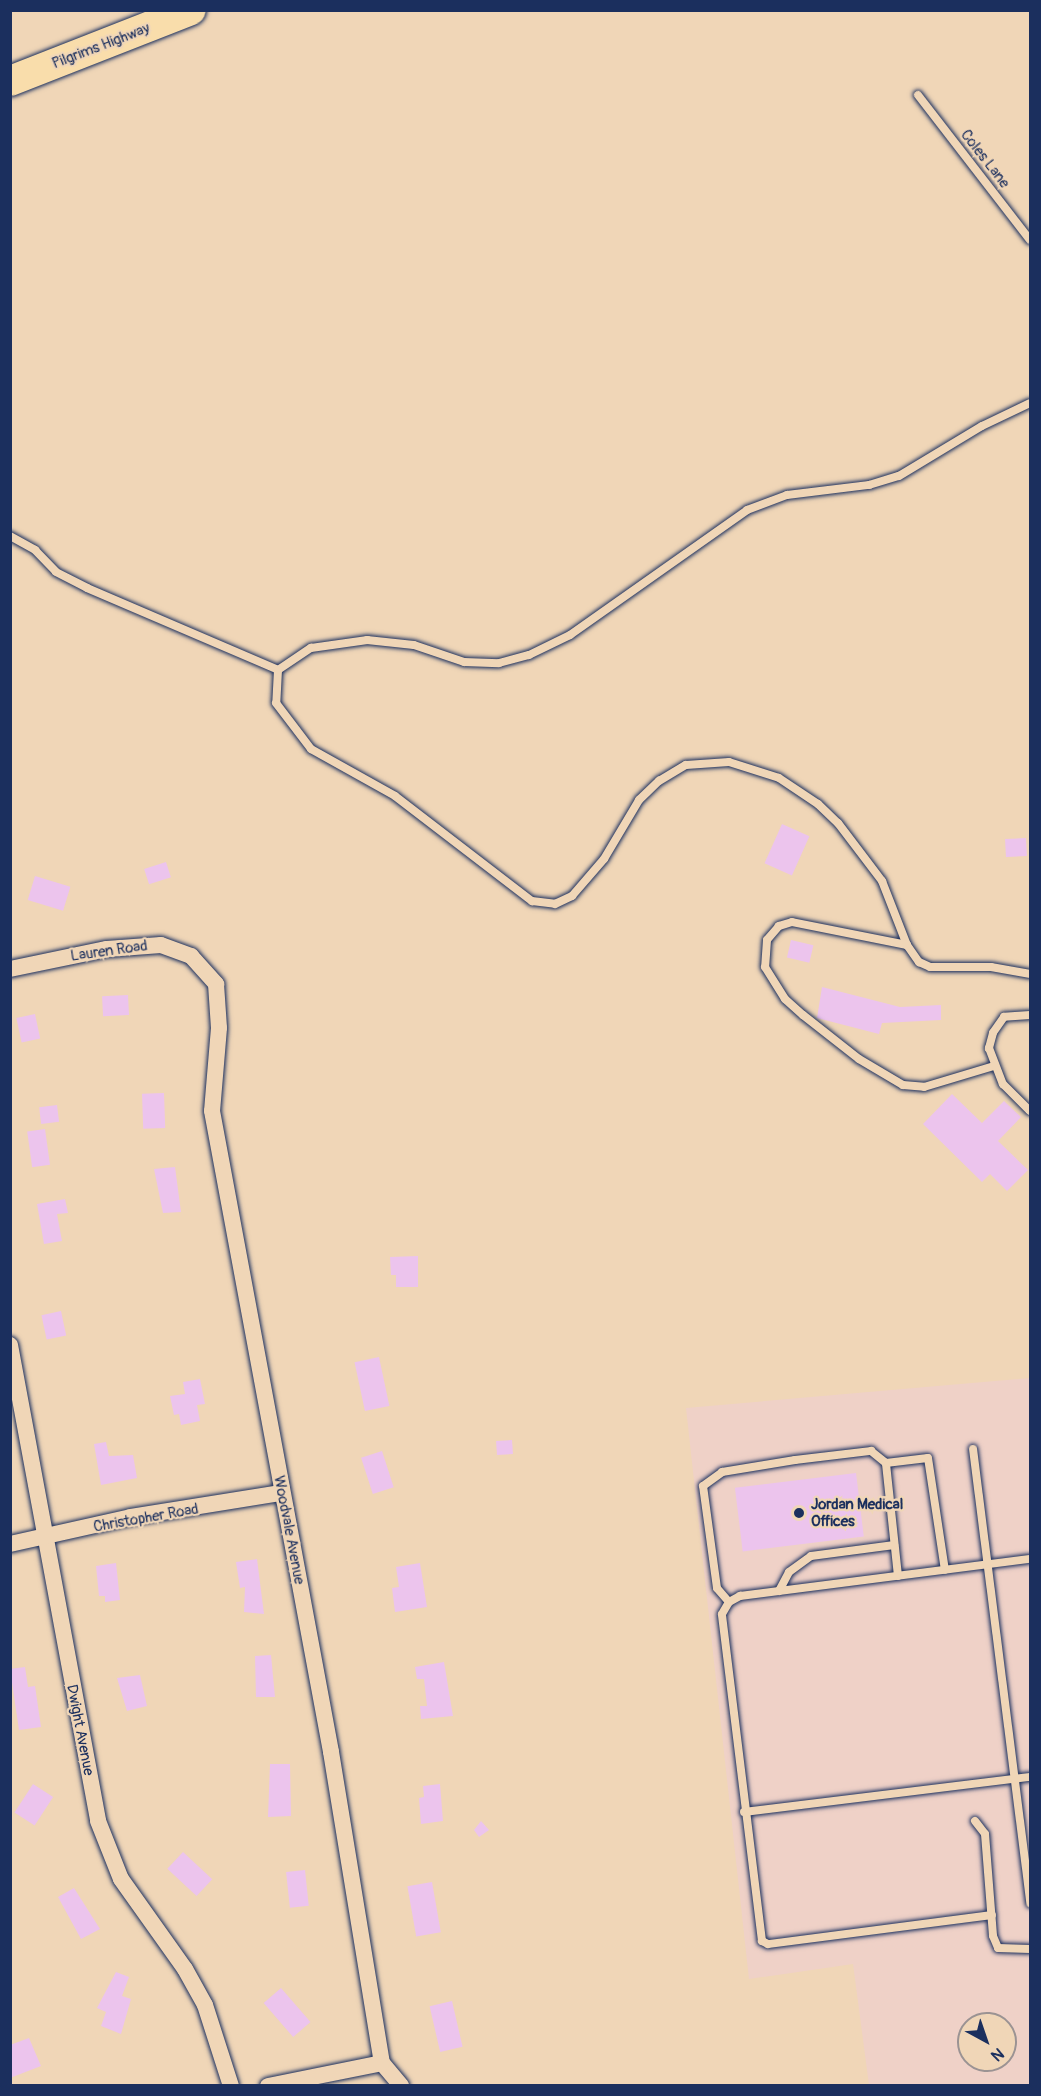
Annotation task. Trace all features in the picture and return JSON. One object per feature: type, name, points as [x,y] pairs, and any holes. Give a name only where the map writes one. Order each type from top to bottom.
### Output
[{"type":"highway","name":"Pilgrims Highway","points":[[10,81],[191,10]]},
{"type":"street","name":"Lauren Road","points":[[10,969],[106,949],[161,945],[199,961],[212,976],[219,997]]},
{"type":"street","name":"Woodvale Avenue","points":[[219,997],[212,1111],[281,1493],[331,1752],[382,2063]]},
{"type":"street","name":"Dwight Avenue","points":[[10,1345],[47,1538],[84,1759],[106,1845],[122,1879],[185,1969],[205,2005],[231,2085]]},
{"type":"street","name":"Christopher Road","points":[[10,1544],[47,1538],[131,1517],[281,1493]]},
{"type":"street","points":[[268,2085],[382,2063],[401,2085]]},
{"type":"lane","name":"Coles Lane","points":[[918,95],[1030,240]]},
{"type":"lane","points":[[278,670],[311,648],[356,641],[403,643],[478,664],[529,655],[585,626],[707,534],[747,510],[787,495],[876,483],[899,476],[982,426],[1030,403]]},
{"type":"lane","points":[[10,536],[35,550],[56,572],[87,588],[278,670]]},
{"type":"lane","points":[[278,670],[276,703],[311,748],[395,796],[532,901],[555,904],[572,896],[604,859],[639,800],[659,780],[686,765],[729,762],[779,778],[818,804],[838,823],[882,881],[907,945],[928,966],[991,967],[1030,974]]},
{"type":"lane","points":[[907,945],[792,922],[779,926],[767,940],[765,967],[778,990],[797,1010],[859,1059],[903,1085],[924,1087],[994,1066]]},
{"type":"lane","points":[[1030,1014],[1004,1017],[993,1033],[989,1048],[994,1066],[1003,1084],[1030,1111]]},
{"type":"lane","points":[[973,1449],[1030,1903]]},
{"type":"lane","points":[[729,1602],[717,1588],[704,1486],[722,1472],[795,1460],[871,1451],[886,1463],[928,1458],[945,1570]]},
{"type":"lane","points":[[886,1463],[898,1576]]},
{"type":"lane","points":[[779,1591],[789,1572],[811,1556],[894,1545]]},
{"type":"lane","points":[[992,1915],[768,1944],[762,1941],[744,1812],[722,1614],[729,1602],[740,1596],[1030,1559]]},
{"type":"lane","points":[[744,1812],[1030,1776]]},
{"type":"lane","points":[[975,1821],[986,1834],[992,1915],[998,1948],[1030,1949]]},
{"type":"shaded area","points":[[1030,1378],[1030,2085],[869,2085],[853,1964],[749,1979],[686,1408]]},
{"type":"building","points":[[782,824],[809,836],[792,875],[765,863]]},
{"type":"building","points":[[1026,838],[1027,856],[1006,857],[1005,839]]},
{"type":"building","points":[[166,862],[171,877],[149,884],[144,869]]},
{"type":"building","points":[[35,876],[70,887],[63,911],[28,900]]},
{"type":"building","points":[[791,940],[813,945],[809,963],[787,958]]},
{"type":"building","points":[[822,987],[900,1007],[941,1005],[941,1020],[882,1023],[879,1034],[817,1018]]},
{"type":"building","points":[[128,995],[129,1015],[103,1016],[102,996]]},
{"type":"building","points":[[35,1014],[40,1038],[22,1042],[16,1018]]},
{"type":"building","points":[[164,1093],[165,1128],[143,1129],[142,1094]]},
{"type":"building","points":[[952,1094],[982,1123],[1004,1101],[1021,1117],[998,1141],[1028,1170],[1007,1191],[990,1174],[982,1182],[923,1124]]},
{"type":"building","points":[[57,1105],[59,1122],[41,1124],[39,1107]]},
{"type":"building","points":[[45,1129],[50,1165],[32,1167],[27,1132]]},
{"type":"building","points":[[175,1167],[181,1212],[163,1213],[154,1169]]},
{"type":"building","points":[[65,1199],[68,1213],[57,1214],[62,1241],[44,1244],[37,1204]]},
{"type":"building","points":[[418,1256],[418,1287],[396,1287],[396,1275],[391,1275],[390,1257]]},
{"type":"building","points":[[61,1311],[66,1335],[47,1340],[41,1315]]},
{"type":"building","points":[[379,1357],[389,1406],[365,1411],[355,1362]]},
{"type":"building","points":[[200,1379],[205,1404],[197,1405],[200,1421],[181,1425],[179,1414],[174,1415],[170,1396],[185,1394],[183,1382]]},
{"type":"building","points":[[512,1440],[513,1454],[497,1455],[496,1441]]},
{"type":"building","points":[[106,1442],[109,1456],[133,1455],[137,1478],[101,1485],[94,1444]]},
{"type":"building","points":[[382,1451],[394,1487],[373,1494],[361,1458]]},
{"type":"building","name":"Jordan Medical Offices","points":[[856,1473],[864,1537],[743,1551],[735,1488]]},
{"type":"building","points":[[257,1559],[264,1614],[244,1612],[245,1587],[240,1588],[236,1562]]},
{"type":"building","points":[[116,1563],[120,1600],[105,1602],[105,1596],[99,1596],[96,1566]]},
{"type":"building","points":[[420,1563],[427,1607],[395,1612],[392,1588],[399,1587],[396,1567]]},
{"type":"building","points":[[271,1655],[275,1697],[256,1697],[255,1656]]},
{"type":"building","points":[[444,1662],[453,1716],[421,1719],[420,1706],[427,1706],[424,1679],[417,1679],[415,1667]]},
{"type":"building","points":[[25,1667],[28,1687],[35,1686],[41,1727],[19,1730],[10,1669]]},
{"type":"building","points":[[140,1675],[147,1706],[127,1711],[117,1678]]},
{"type":"building","points":[[270,1764],[290,1764],[291,1816],[268,1817]]},
{"type":"building","points":[[33,1784],[53,1797],[35,1826],[14,1813]]},
{"type":"building","points":[[440,1784],[443,1821],[421,1824],[419,1798],[424,1797],[423,1786]]},
{"type":"building","points":[[481,1821],[489,1830],[479,1837],[474,1830]]},
{"type":"building","points":[[183,1852],[212,1879],[197,1896],[167,1869]]},
{"type":"building","points":[[305,1870],[309,1906],[290,1908],[286,1872]]},
{"type":"building","points":[[432,1882],[441,1932],[416,1937],[407,1886]]},
{"type":"building","points":[[74,1888],[100,1929],[81,1939],[58,1897]]},
{"type":"building","points":[[116,1972],[129,1977],[122,1996],[131,1999],[121,2034],[101,2026],[106,2012],[97,2008]]},
{"type":"building","points":[[281,1988],[311,2022],[293,2037],[264,2003]]},
{"type":"building","points":[[452,2001],[463,2047],[440,2052],[430,2006]]},
{"type":"building","points":[[29,2038],[41,2066],[10,2078],[10,2045]]},
{"type":"place","name":"Jordan Medical Offices","points":[[799,1513]]}]
